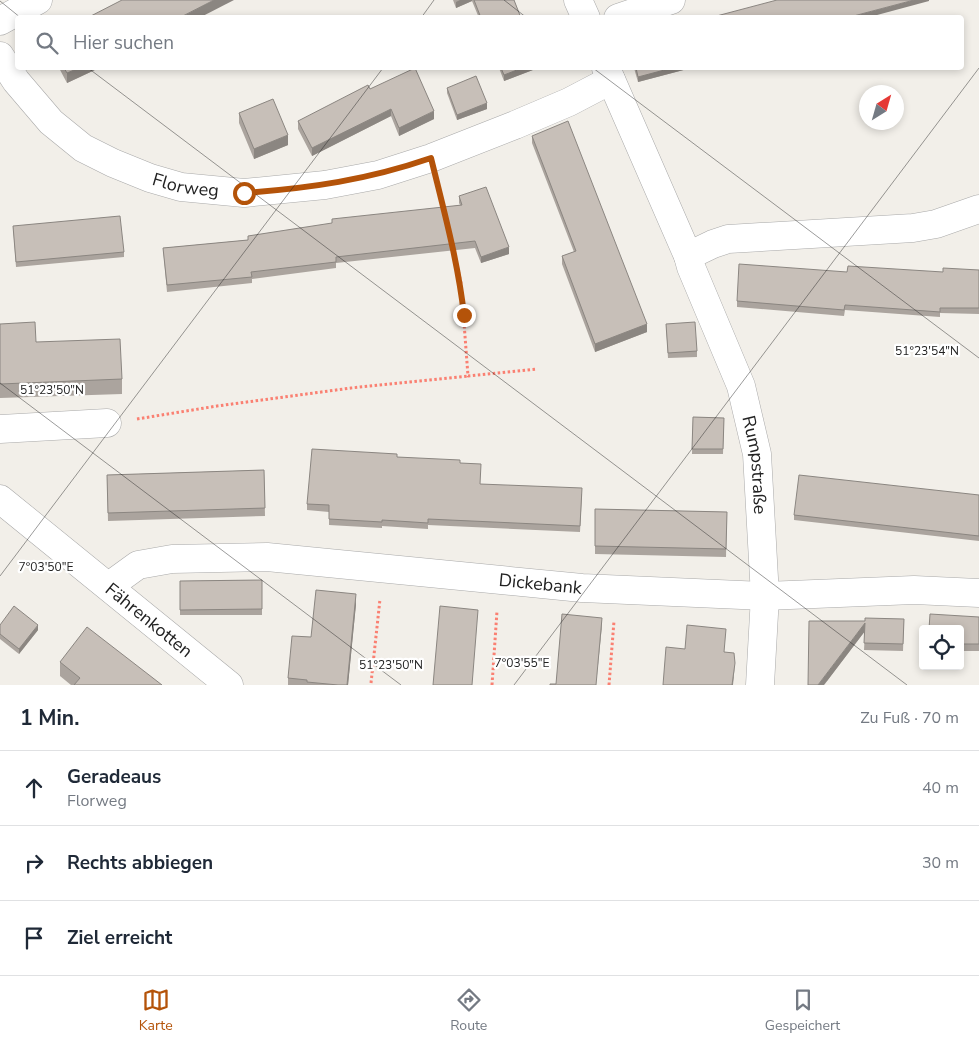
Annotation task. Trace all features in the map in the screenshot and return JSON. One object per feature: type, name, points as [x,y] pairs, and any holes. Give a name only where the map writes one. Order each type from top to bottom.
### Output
[{"type":"street","points":[[0,21],[38,0]]},
{"type":"street","points":[[578,0],[585,15]]},
{"type":"street","points":[[627,15],[672,0]]},
{"type":"street","name":"Florweg","points":[[0,56],[16,82],[51,122],[83,148],[150,178],[181,187],[244,193],[298,189],[378,175],[431,158],[569,102],[608,74]]},
{"type":"street","name":"Rumpstraße","points":[[608,74],[688,256],[741,386],[757,454],[765,596],[760,685]]},
{"type":"street","points":[[688,256],[728,239],[913,228],[936,224],[979,209]]},
{"type":"street","points":[[0,429],[107,424]]},
{"type":"street","name":"Fährenkotten","points":[[0,499],[229,685]]},
{"type":"street","name":"Dickebank","points":[[109,586],[138,565],[172,559],[268,557],[616,590],[765,596],[914,590],[979,593]]},
{"type":"path","points":[[431,158],[445,214]]},
{"type":"path","points":[[452,242],[461,283],[468,376]]},
{"type":"path","points":[[107,424],[217,406],[341,389],[537,370]]},
{"type":"path","points":[[371,683],[383,569]]},
{"type":"path","points":[[492,685],[499,580]]},
{"type":"path","points":[[608,685],[616,590]]},
{"type":"building","points":[[122,0],[214,0],[185,15],[93,15]]},
{"type":"building","points":[[474,0],[514,0],[520,15],[480,15]]},
{"type":"building","points":[[777,0],[914,0],[857,15],[720,15]]},
{"type":"building","points":[[411,70],[416,70],[434,111],[399,128],[391,109],[312,148],[298,121],[368,85],[370,89]]},
{"type":"building","points":[[502,70],[517,70],[504,75]]},
{"type":"building","points":[[636,70],[664,70],[638,77]]},
{"type":"building","points":[[476,76],[487,103],[457,115],[447,88]]},
{"type":"building","points":[[273,99],[288,135],[254,149],[239,113]]},
{"type":"building","points":[[568,121],[647,324],[595,344],[562,256],[576,251],[532,136]]},
{"type":"building","points":[[486,187],[509,247],[481,257],[475,241],[336,257],[336,262],[251,272],[252,277],[167,285],[163,248],[248,240],[248,236],[332,223],[332,219],[462,205],[459,196]]},
{"type":"building","points":[[120,216],[124,252],[16,262],[13,226]]},
{"type":"building","points":[[739,264],[847,272],[848,266],[943,272],[943,268],[979,270],[979,308],[940,308],[940,312],[845,305],[844,310],[737,301]]},
{"type":"building","points":[[35,322],[36,342],[120,339],[122,379],[0,384],[0,324]]},
{"type":"building","points":[[695,322],[697,351],[668,353],[666,324]]},
{"type":"building","points":[[693,417],[724,418],[723,449],[692,449]]},
{"type":"building","points":[[312,449],[397,454],[397,457],[460,460],[460,463],[481,464],[480,484],[582,488],[580,526],[428,519],[428,523],[329,519],[329,505],[307,504]]},
{"type":"building","points":[[264,470],[265,508],[108,513],[107,475]]},
{"type":"building","points":[[799,475],[979,495],[979,536],[794,515]]},
{"type":"building","points":[[595,509],[727,512],[726,549],[595,546]]},
{"type":"building","points":[[262,580],[262,609],[180,610],[180,581]]},
{"type":"building","points":[[316,590],[356,594],[347,685],[307,682],[307,680],[288,678],[292,636],[311,637]]},
{"type":"building","points":[[14,606],[38,625],[19,649],[0,634],[0,625]]},
{"type":"building","points":[[440,606],[478,610],[472,685],[433,685]]},
{"type":"building","points":[[562,614],[602,618],[596,685],[550,685],[556,684]]},
{"type":"building","points":[[930,614],[979,617],[979,644],[964,644],[964,625],[929,625]]},
{"type":"building","points":[[865,618],[904,619],[903,644],[864,643],[865,623],[818,685],[808,685],[809,621],[865,621]]},
{"type":"building","points":[[687,625],[726,629],[724,652],[734,653],[735,663],[732,685],[663,685],[666,647],[685,649]]},
{"type":"building","points":[[87,627],[162,685],[74,685],[80,678],[60,662]]},
{"type":"route","points":[[244,193],[325,185],[378,175],[431,158],[461,283],[464,315]]}]
